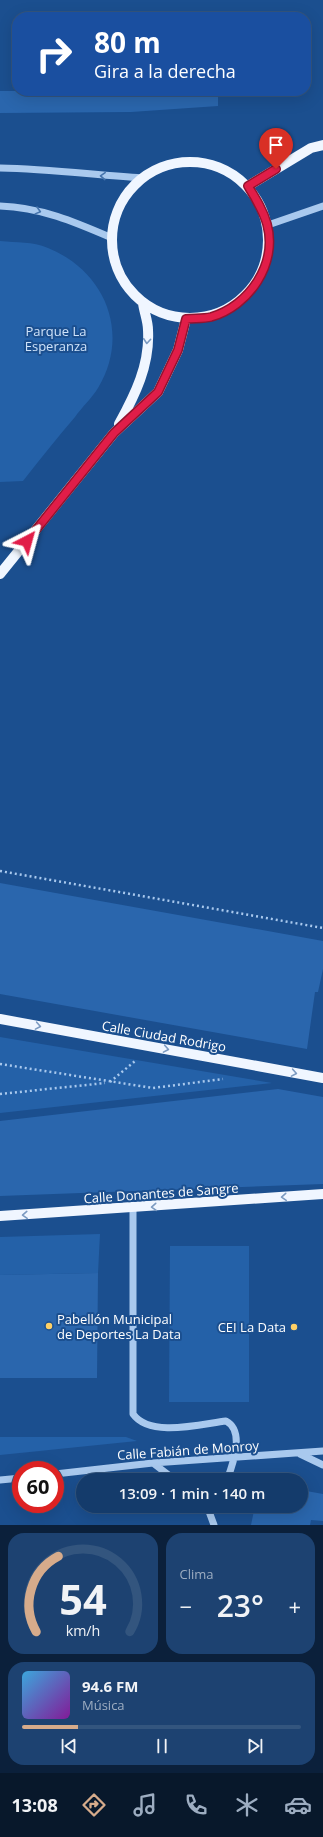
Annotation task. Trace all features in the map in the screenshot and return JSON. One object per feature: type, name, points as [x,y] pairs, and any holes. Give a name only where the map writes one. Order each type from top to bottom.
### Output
[{"type":"main road","points":[[248,186],[311,148],[323,145]]},
{"type":"main road","points":[[185,162],[208,164],[230,172],[248,186],[260,204],[268,226],[269,249],[263,272],[250,292],[232,308],[210,317],[186,319],[163,314],[143,303],[126,285],[115,263],[112,238],[116,215],[126,194],[142,178],[163,167],[185,162]]},
{"type":"main road","points":[[114,433],[131,401],[145,368],[148,330],[143,303]]},
{"type":"main road","points":[[0,574],[114,433],[158,392],[178,350],[186,319]]},
{"type":"main road","name":"Calle Ciudad Rodrigo","points":[[0,1019],[323,1078]]},
{"type":"main road","name":"Calle Donantes de Sangre","points":[[0,1216],[323,1194]]},
{"type":"street","points":[[0,168],[36,169],[92,175],[142,178]]},
{"type":"street","points":[[0,206],[23,207],[67,218],[112,238]]},
{"type":"street","points":[[268,226],[323,206]]},
{"type":"street","points":[[133,1208],[133,1414],[143,1423],[161,1428],[226,1421],[235,1428],[236,1458],[230,1473]]},
{"type":"street","name":"Calle Fabián de Monroy","points":[[64,1473],[153,1463],[300,1454],[323,1451]]},
{"type":"street","points":[[300,1454],[323,1465]]},
{"type":"street","points":[[153,1463],[167,1473]]},
{"type":"street","points":[[0,1480],[12,1479]]},
{"type":"street","points":[[210,1513],[214,1525]]},
{"type":"path","points":[[0,871],[323,928]]},
{"type":"path","points":[[0,1094],[109,1083],[137,1060]]},
{"type":"path","points":[[0,1064],[109,1083],[153,1088],[229,1078]]},
{"type":"green space","name":"Parque La Esperanza","points":[[0,241],[36,244],[68,258],[84,272],[98,288],[107,306],[112,326],[112,346],[108,367],[98,388],[23,481],[0,482]]},
{"type":"green space","points":[[0,1037],[272,1083],[0,1113]]},
{"type":"green space","points":[[100,1234],[98,1273],[0,1275],[0,1237]]},
{"type":"green space","points":[[170,1246],[249,1246],[249,1402],[169,1402]]},
{"type":"green space","points":[[0,1437],[126,1437],[137,1441],[0,1455]]},
{"type":"building","points":[[0,91],[12,91],[12,96],[218,96],[218,106],[131,112],[0,113]]},
{"type":"building","points":[[0,883],[323,941],[323,969],[318,992],[315,992],[307,1049],[0,994]]},
{"type":"building","points":[[278,1089],[323,1097],[323,1184],[0,1196],[0,1121]]},
{"type":"building","name":"Pabellón Municipal de Deportes La Data","points":[[98,1273],[97,1378],[0,1378],[0,1275]]},
{"type":"building","points":[[308,1491],[323,1494],[323,1521],[311,1520],[310,1525],[251,1525],[254,1513],[308,1513]]},
{"type":"place","name":"Pabellón Municipal de Deportes La Data","points":[[49,1326]]},
{"type":"place","name":"CEI La Data","points":[[294,1327]]},
{"type":"route","points":[[27,541],[114,433],[158,392],[178,350],[186,319],[210,317],[232,308],[250,292],[263,272],[269,249],[268,226],[260,204],[248,186],[276,169]]}]
